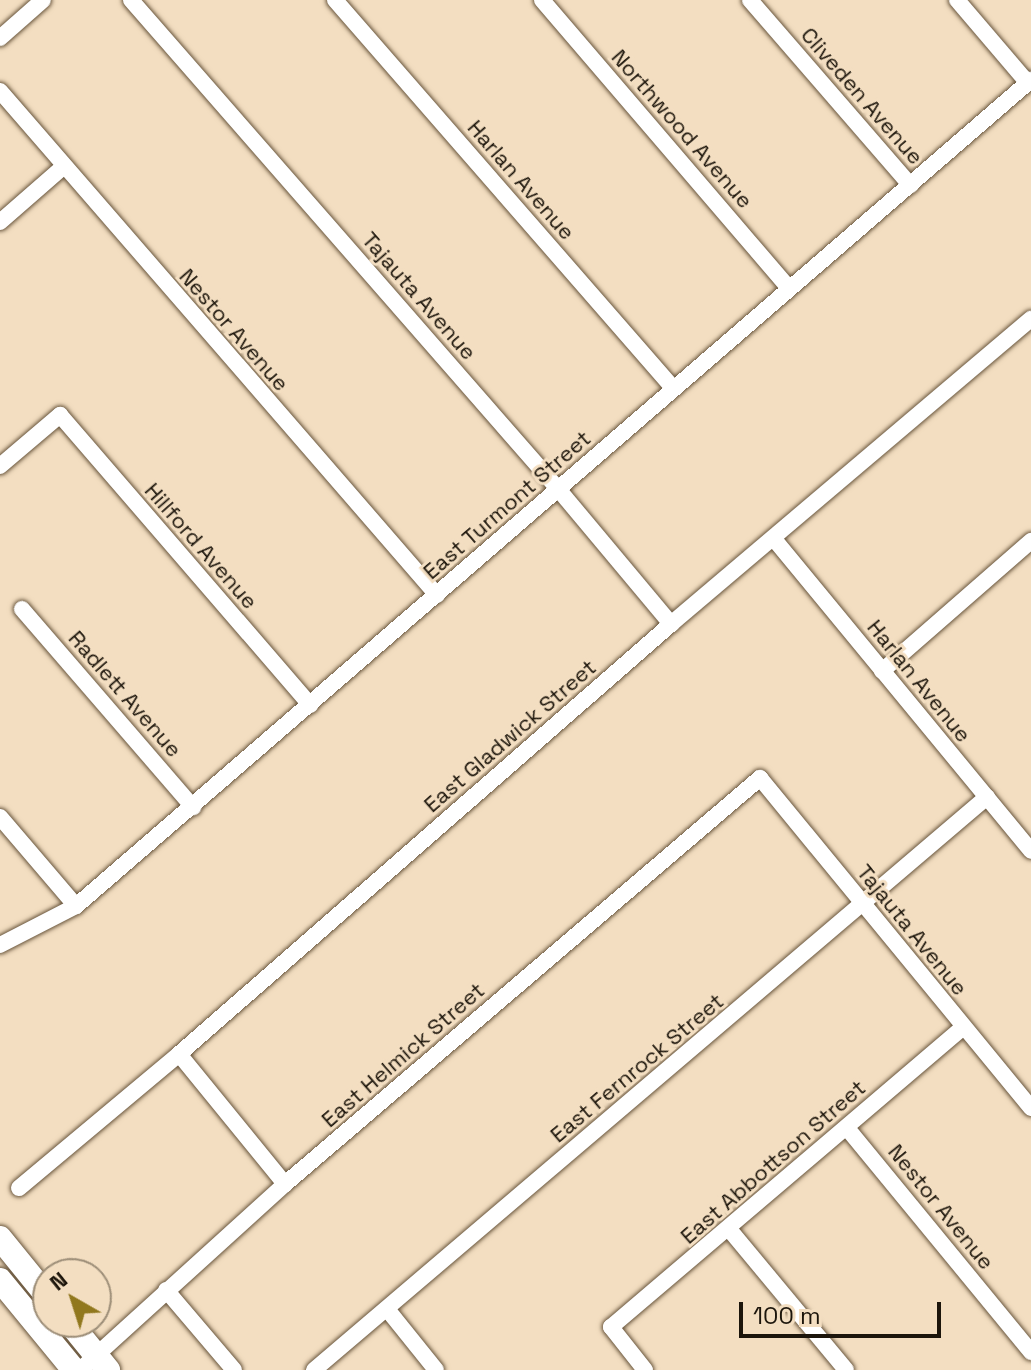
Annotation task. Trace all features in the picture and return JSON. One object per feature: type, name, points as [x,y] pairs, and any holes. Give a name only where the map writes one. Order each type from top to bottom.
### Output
[{"type":"main road","points":[[0,1238],[32,1277]]},
{"type":"main road","points":[[0,1280],[89,1366]]},
{"type":"main road","points":[[76,1338],[89,1366]]},
{"type":"street","points":[[0,38],[43,0]]},
{"type":"street","name":"Tajauta Avenue","points":[[131,0],[559,490],[671,624]]},
{"type":"street","name":"Harlan Avenue","points":[[335,0],[673,388]]},
{"type":"street","name":"Northwood Avenue","points":[[542,0],[788,287]]},
{"type":"street","name":"Cliveden Avenue","points":[[750,0],[910,185]]},
{"type":"street","points":[[957,0],[1029,81]]},
{"type":"street","name":"East Turmont Street","points":[[0,945],[76,906],[1029,81]]},
{"type":"street","name":"Nestor Avenue","points":[[0,91],[437,595]]},
{"type":"street","points":[[0,222],[63,167]]},
{"type":"street","name":"East Gladwick Street","points":[[19,1188],[179,1054],[671,624],[1031,319]]},
{"type":"street","name":"Hillford Avenue","points":[[0,466],[60,415],[310,705]]},
{"type":"street","name":"Harlan Avenue","points":[[774,539],[1031,851]]},
{"type":"street","points":[[882,671],[1031,541]]},
{"type":"street","name":"Radlett Avenue","points":[[22,609],[193,807]]},
{"type":"street","name":"Tajauta Avenue","points":[[760,778],[962,1028],[1031,1108]]},
{"type":"street","name":"East Helmick Street","points":[[89,1366],[166,1290],[285,1184],[760,778]]},
{"type":"street","name":"East Fernrock Street","points":[[314,1370],[987,797]]},
{"type":"street","points":[[0,817],[76,906]]},
{"type":"street","name":"East Abbottson Street","points":[[645,1370],[611,1327],[962,1028]]},
{"type":"street","points":[[179,1054],[285,1184]]},
{"type":"street","name":"Nestor Avenue","points":[[847,1128],[1031,1352]]},
{"type":"street","points":[[729,1229],[846,1370]]},
{"type":"street","points":[[166,1290],[234,1370]]},
{"type":"street","points":[[387,1309],[436,1370]]}]
